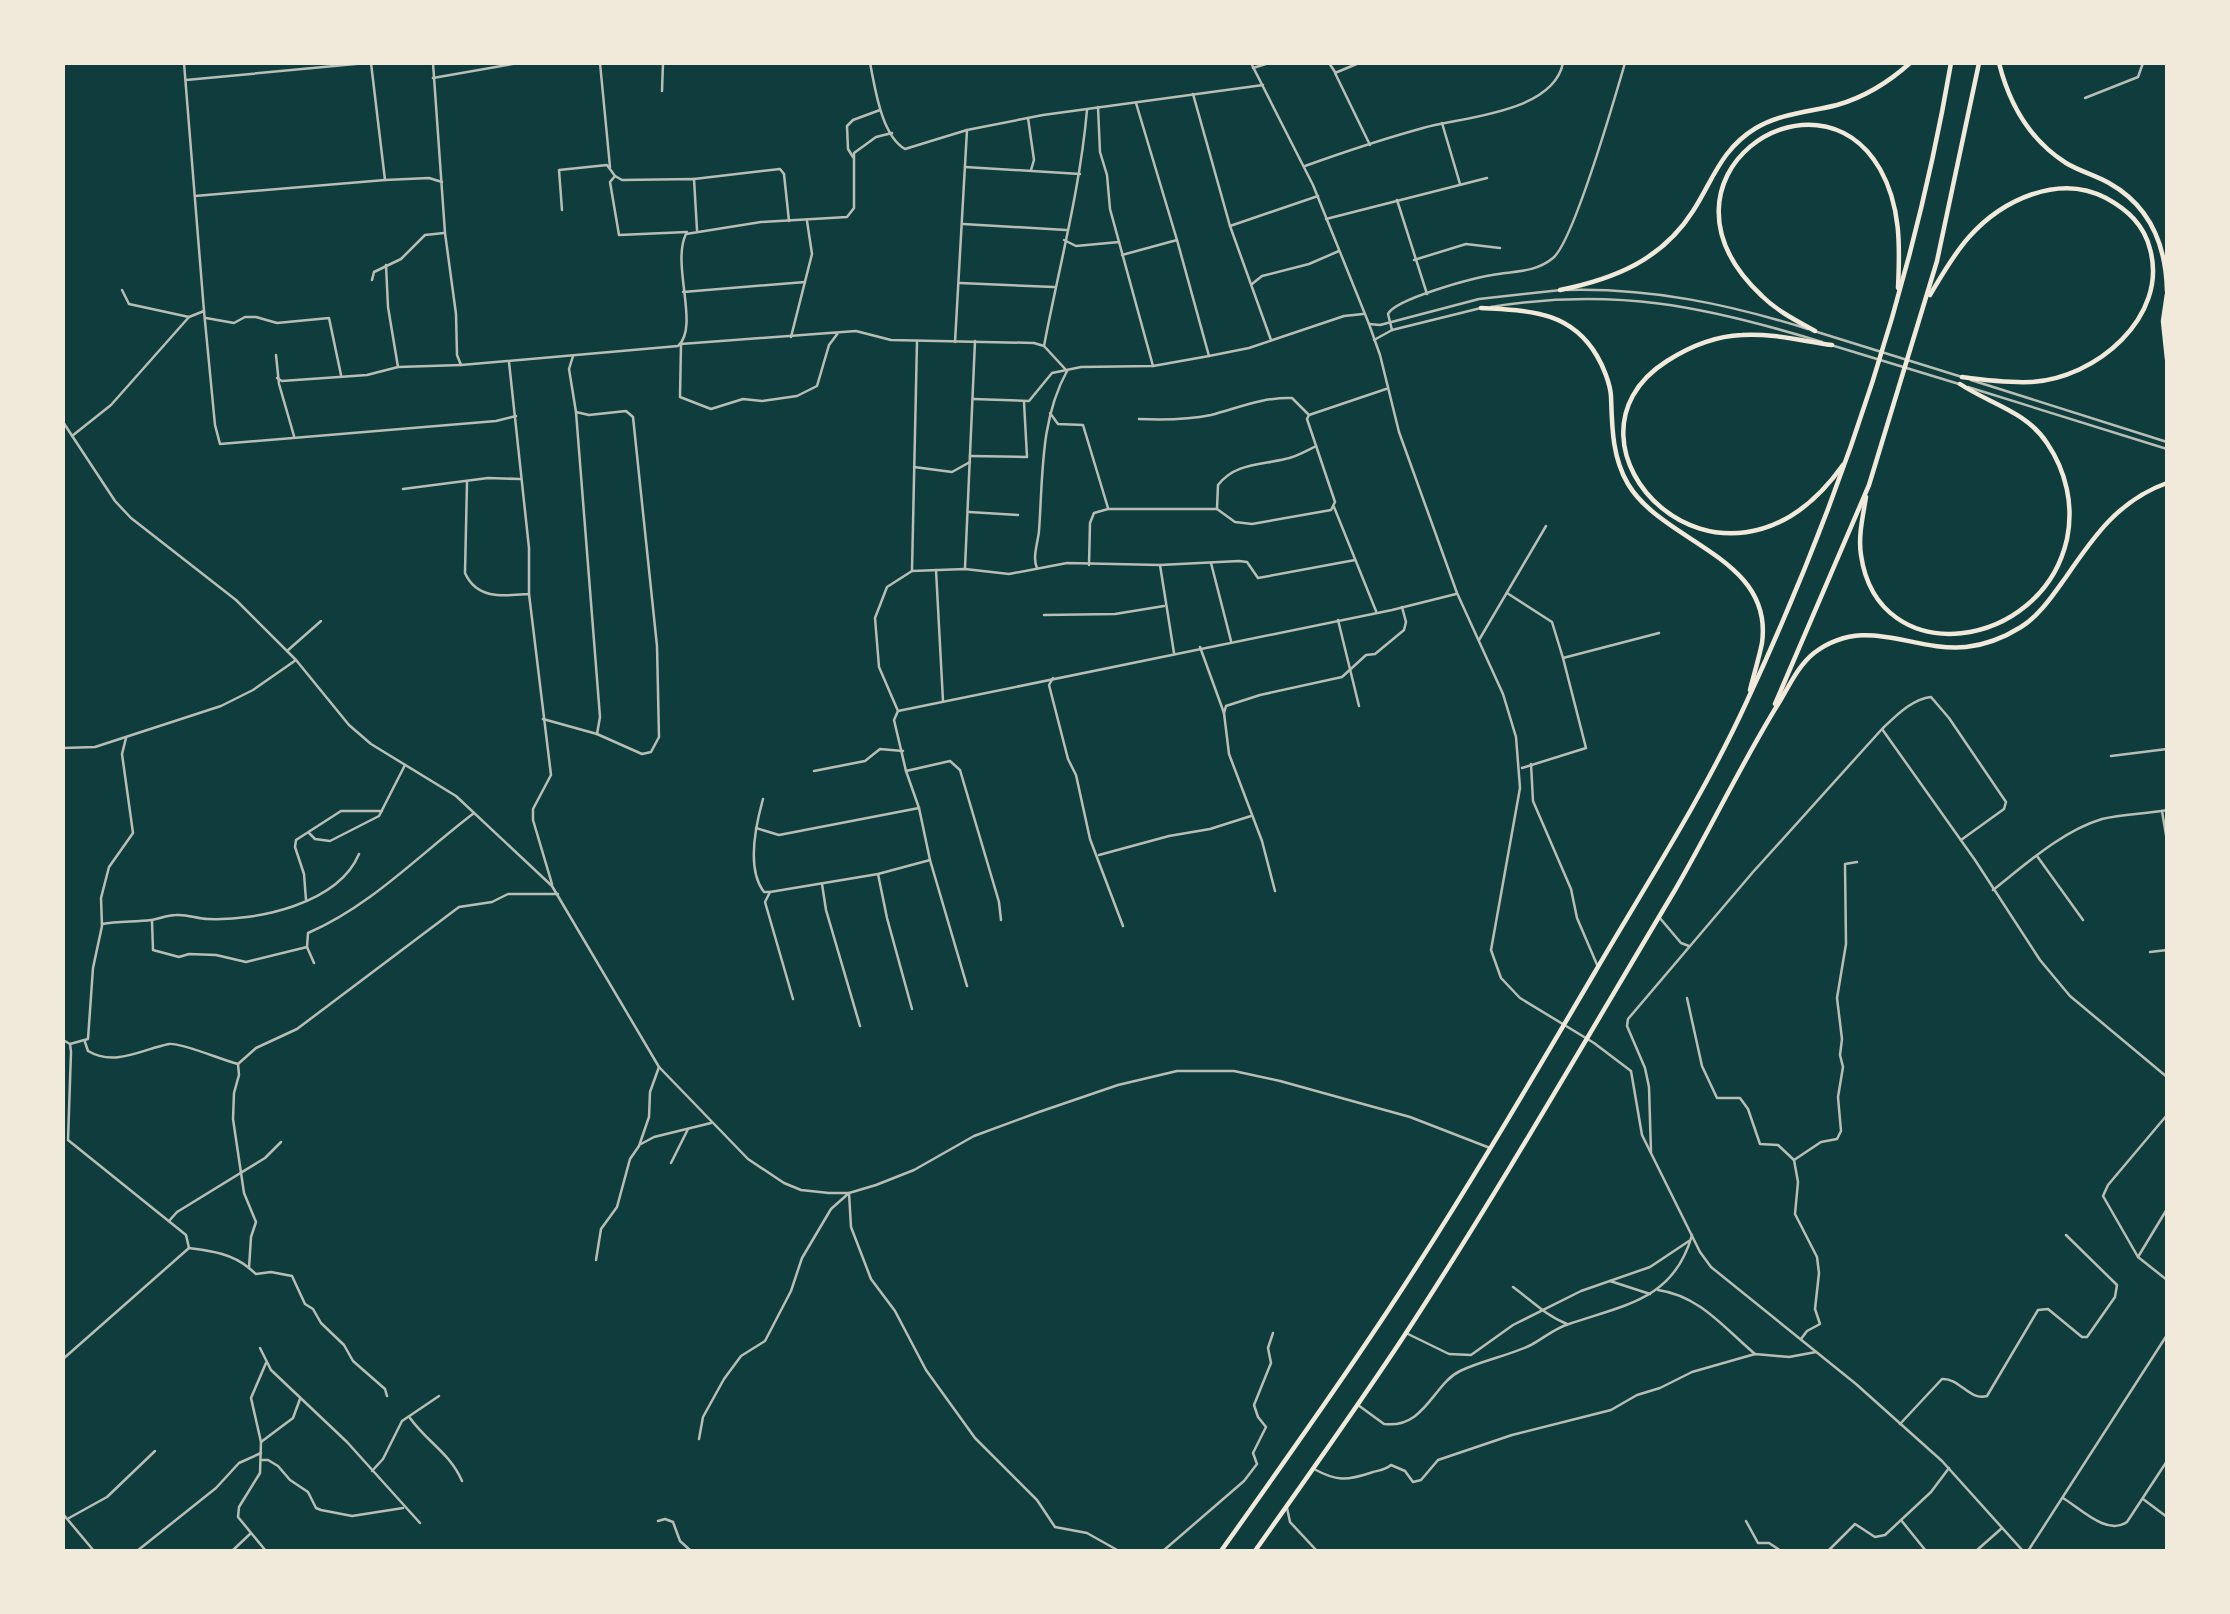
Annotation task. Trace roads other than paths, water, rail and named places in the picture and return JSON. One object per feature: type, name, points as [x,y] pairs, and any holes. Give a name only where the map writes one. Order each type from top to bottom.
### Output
[{"type":"highway","points":[[1560,290],[1626,271],[1656,253],[1694,211],[1721,159],[1736,142],[1757,127],[1775,119],[1860,97],[1910,63]]},
{"type":"highway","points":[[1221,1551],[1391,1306],[1490,1148],[1681,825],[1746,704],[1827,518],[1847,458],[1898,297],[1931,165],[1951,63]]},
{"type":"highway","points":[[1769,718],[1869,485],[1926,302],[1957,175],[1979,63]]},
{"type":"highway","points":[[1999,63],[2018,114],[2044,146],[2067,164],[2119,189],[2144,212],[2164,255],[2167,359]]},
{"type":"highway","points":[[1815,331],[1764,298],[1747,281],[1721,230],[1718,195],[1725,176],[1749,146],[1765,135],[1783,128],[1819,127],[1837,131],[1857,142],[1869,155],[1887,185],[1898,226],[1898,297]]},
{"type":"highway","points":[[1926,302],[1969,236],[1997,212],[2041,191],[2060,187],[2094,192],[2123,208],[2144,233],[2153,263],[2152,293],[2140,317],[2113,348],[2070,372],[2033,382],[1962,377]]},
{"type":"highway","points":[[1480,308],[1531,310],[1557,318],[1577,329],[1590,345],[1611,391],[1616,458],[1628,484],[1648,510],[1732,566],[1747,584],[1758,608],[1762,641],[1746,704]]},
{"type":"highway","points":[[1832,345],[1741,335],[1719,338],[1677,355],[1644,380],[1632,396],[1622,428],[1625,449],[1640,484],[1669,514],[1699,528],[1732,534],[1756,532],[1786,521],[1811,503],[1847,458]]},
{"type":"highway","points":[[1869,485],[1860,535],[1861,555],[1876,594],[1892,612],[1917,628],[1941,634],[1963,634],[1985,630],[2010,619],[2032,603],[2047,586],[2064,550],[2070,511],[2067,483],[2048,443],[2036,430],[2008,408],[1960,384]]},
{"type":"highway","points":[[1255,1551],[1406,1333],[1658,916],[1769,718],[1806,659],[1837,639],[1877,634],[1933,646],[1966,647],[1994,640],[2024,625],[2048,603],[2109,519],[2142,494],[2167,483]]},
{"type":"street","points":[[184,63],[204,311],[215,425],[220,444],[496,421],[516,416]]},
{"type":"street","points":[[186,80],[366,63]]},
{"type":"street","points":[[371,63],[386,180]]},
{"type":"street","points":[[433,63],[445,233],[456,314],[457,355],[461,365]]},
{"type":"street","points":[[433,78],[518,63]]},
{"type":"street","points":[[600,63],[610,167],[615,176],[622,180],[694,179],[780,169],[784,174],[789,221]]},
{"type":"street","points":[[662,91],[663,63]]},
{"type":"street","points":[[870,63],[874,94],[892,133],[905,149],[967,130],[1028,118],[1263,85]]},
{"type":"street","points":[[1251,63],[1318,196],[1374,340],[1399,432],[1457,593],[1479,639],[1516,737],[1520,769],[1513,840],[1492,950],[1501,978],[1520,999],[1594,1042],[1631,1071],[1642,1135],[1711,1267],[1801,1339],[1949,1468],[2023,1551]]},
{"type":"street","points":[[1254,68],[1269,63]]},
{"type":"street","points":[[1329,63],[1370,145]]},
{"type":"street","points":[[1335,73],[1359,63]]},
{"type":"street","points":[[1305,166],[1442,123],[1484,116],[1536,96],[1562,72],[1563,63]]},
{"type":"street","points":[[1392,330],[1391,309],[1426,294],[1491,275],[1532,270],[1559,252],[1594,161],[1625,63]]},
{"type":"street","points":[[2085,98],[2114,84],[2138,77],[2143,63]]},
{"type":"street","points":[[1193,94],[1230,226],[1271,340]]},
{"type":"street","points":[[1136,103],[1209,356]]},
{"type":"street","points":[[1098,107],[1100,152],[1119,242],[1130,274],[1153,366]]},
{"type":"street","points":[[853,157],[848,149],[846,126],[853,120],[881,110]]},
{"type":"street","points":[[1044,346],[1066,230],[1077,198],[1087,110]]},
{"type":"street","points":[[1028,118],[1034,160],[1031,170]]},
{"type":"street","points":[[1442,123],[1460,184]]},
{"type":"street","points":[[955,342],[967,130]]},
{"type":"street","points":[[615,176],[611,182],[619,235],[690,232],[847,217],[853,212],[853,157],[859,147],[892,133]]},
{"type":"street","points":[[562,210],[559,170],[610,167]]},
{"type":"street","points":[[965,167],[1080,174]]},
{"type":"street","points":[[195,196],[386,180],[429,178],[442,182]]},
{"type":"street","points":[[1326,219],[1487,178]]},
{"type":"street","points":[[694,179],[697,230]]},
{"type":"street","points":[[1230,226],[1318,196]]},
{"type":"street","points":[[1397,201],[1426,294]]},
{"type":"street","points":[[791,337],[812,254],[807,220]]},
{"type":"street","points":[[963,224],[1066,230]]},
{"type":"street","points":[[690,232],[684,238],[681,253],[687,318],[681,344],[680,397],[711,409],[743,399],[762,401],[797,396],[817,386],[825,355],[838,333]]},
{"type":"street","points":[[372,280],[374,272],[401,260],[425,235],[445,233]]},
{"type":"street","points":[[1064,240],[1076,246],[1119,242]]},
{"type":"street","points":[[1122,255],[1177,240]]},
{"type":"street","points":[[1414,260],[1466,244],[1500,248]]},
{"type":"street","points":[[1252,284],[1262,276],[1309,264],[1339,251]]},
{"type":"street","points":[[386,265],[388,307],[398,367]]},
{"type":"street","points":[[683,292],[805,282]]},
{"type":"street","points":[[960,283],[1054,287]]},
{"type":"street","points":[[1368,324],[1390,322],[1479,299],[1560,290],[1611,289],[1695,298],[1737,307],[2167,442]]},
{"type":"street","points":[[122,290],[129,304],[189,317]]},
{"type":"street","points":[[1374,340],[1392,330],[1480,308],[1562,298],[1652,300],[1695,306],[1832,345],[2167,449]]},
{"type":"street","points":[[71,437],[111,405],[189,317],[204,311]]},
{"type":"street","points":[[974,399],[1024,402],[1033,398],[1048,376],[1067,371],[1153,366],[1209,356],[1249,348],[1345,316],[1363,314]]},
{"type":"street","points":[[205,318],[234,323],[245,317],[277,323],[329,318],[341,375]]},
{"type":"street","points":[[277,378],[282,381],[366,375],[398,367],[509,362],[674,348],[681,344],[856,331],[891,340],[1034,342],[1044,346],[1067,371]]},
{"type":"street","points":[[912,571],[917,341]]},
{"type":"street","points":[[965,569],[975,341]]},
{"type":"street","points":[[276,355],[277,378],[294,436]]},
{"type":"street","points":[[573,356],[569,369],[576,412],[600,717],[597,734]]},
{"type":"street","points":[[509,362],[528,548],[529,594],[536,629],[543,719],[551,775],[533,809],[552,886]]},
{"type":"street","points":[[1037,568],[1034,562],[1041,507],[1041,477],[1050,413],[1067,371]]},
{"type":"street","points":[[1309,415],[1387,389]]},
{"type":"street","points":[[1139,419],[1191,418],[1244,403],[1283,398],[1292,398],[1309,415]]},
{"type":"street","points":[[971,456],[1027,457],[1024,402]]},
{"type":"street","points":[[543,719],[597,734],[642,754],[655,747],[659,737],[655,677],[657,646],[633,417],[626,411],[589,415],[576,412]]},
{"type":"street","points":[[1050,413],[1058,424],[1083,425],[1108,509]]},
{"type":"street","points":[[1309,415],[1307,419],[1334,507],[1377,612]]},
{"type":"street","points":[[63,422],[104,488],[131,517],[236,600],[296,660],[349,725],[405,765],[456,796],[552,886],[659,1067],[748,1159],[784,1183],[800,1190],[849,1193]]},
{"type":"street","points":[[1217,509],[1218,485],[1232,474],[1253,463],[1285,459],[1316,446]]},
{"type":"street","points":[[914,467],[952,472],[970,462]]},
{"type":"street","points":[[403,489],[488,478],[520,479]]},
{"type":"street","points":[[467,482],[465,573],[472,586],[487,594],[529,594]]},
{"type":"street","points":[[1089,565],[1090,523],[1094,513],[1108,509],[1217,509],[1235,522],[1252,524],[1334,507]]},
{"type":"street","points":[[968,512],[1018,515]]},
{"type":"street","points":[[1479,639],[1545,526]]},
{"type":"street","points":[[967,986],[930,860],[919,808],[906,771],[894,720],[898,710],[878,667],[875,618],[887,587],[912,571],[965,569],[1009,574],[1067,563],[1160,565],[1247,562],[1258,578],[1355,560]]},
{"type":"street","points":[[1211,563],[1231,642]]},
{"type":"street","points":[[1160,565],[1164,606],[1174,653]]},
{"type":"street","points":[[936,570],[943,701]]},
{"type":"street","points":[[898,710],[1402,607],[1457,593]]},
{"type":"street","points":[[1507,593],[1552,622],[1587,745],[1558,759],[1520,769]]},
{"type":"street","points":[[1044,615],[1115,614],[1164,606]]},
{"type":"street","points":[[1224,713],[1226,706],[1250,697],[1330,682],[1349,672],[1366,655],[1375,654],[1404,630],[1406,622],[1402,607]]},
{"type":"street","points":[[1339,620],[1359,706]]},
{"type":"street","points":[[287,651],[321,621]]},
{"type":"street","points":[[1563,658],[1659,633]]},
{"type":"street","points":[[1200,647],[1224,713],[1229,754],[1262,841],[1275,891]]},
{"type":"street","points":[[63,748],[95,747],[239,698],[296,660]]},
{"type":"street","points":[[1053,678],[1049,685],[1068,759],[1076,775],[1090,839],[1099,855],[1103,879],[1123,926]]},
{"type":"street","points":[[1651,1154],[1649,1087],[1645,1068],[1627,1026],[1628,1019],[1689,946],[1882,729],[1900,712],[1925,697],[1931,696],[1949,718],[2006,802],[2004,809],[1961,840]]},
{"type":"street","points":[[1882,729],[1961,840],[2040,960],[2084,1012],[2167,1076]]},
{"type":"street","points":[[126,738],[122,754],[133,833],[109,867],[101,898],[102,924],[93,968],[90,1030],[85,1042],[88,1051],[108,1056],[143,1054],[168,1045],[181,1044],[208,1057],[238,1064]]},
{"type":"street","points":[[814,771],[865,761],[880,748],[903,751]]},
{"type":"street","points":[[2111,757],[2167,749]]},
{"type":"street","points":[[906,771],[950,761],[960,770],[999,902],[1001,920]]},
{"type":"street","points":[[1531,764],[1533,801],[1571,889],[1577,918],[1598,967]]},
{"type":"street","points":[[309,832],[316,839],[330,841],[379,816],[405,765]]},
{"type":"street","points":[[763,799],[756,828],[759,886],[764,892],[878,874],[930,860]]},
{"type":"street","points":[[756,828],[779,835],[919,808]]},
{"type":"street","points":[[1993,890],[2037,856],[2098,821],[2167,810]]},
{"type":"street","points":[[306,900],[304,874],[295,847],[296,840],[341,811],[382,811]]},
{"type":"street","points":[[2162,811],[2167,841]]},
{"type":"street","points":[[314,963],[307,947],[308,933],[340,916],[379,889],[474,814]]},
{"type":"street","points":[[1099,855],[1169,836],[1210,829],[1251,816]]},
{"type":"street","points":[[102,924],[152,920],[175,915],[207,919],[250,917],[306,900],[337,882],[353,868],[359,855]]},
{"type":"street","points":[[2037,856],[2083,920]]},
{"type":"street","points":[[1794,1160],[1821,1142],[1837,1139],[1841,1131],[1838,1088],[1843,1068],[1837,998],[1846,944],[1844,878],[1845,864],[1857,862]]},
{"type":"street","points":[[878,874],[912,1009]]},
{"type":"street","points":[[822,884],[826,910],[860,1026]]},
{"type":"street","points":[[770,892],[765,902],[793,999]]},
{"type":"street","points":[[238,1064],[256,1048],[297,1029],[458,907],[492,902],[508,894],[558,894]]},
{"type":"street","points":[[1658,916],[1681,943],[1689,946]]},
{"type":"street","points":[[152,920],[153,950],[179,957],[189,954],[216,955],[246,961],[307,947]]},
{"type":"street","points":[[2150,953],[2167,950]]},
{"type":"street","points":[[1687,998],[1702,1066],[1717,1098],[1741,1098],[1748,1109],[1760,1144],[1778,1145],[1794,1160],[1798,1182],[1795,1214],[1810,1240],[1819,1273],[1815,1309],[1820,1324],[1807,1331],[1801,1339]]},
{"type":"street","points":[[63,1040],[70,1044],[85,1042]]},
{"type":"street","points":[[68,1140],[70,1044]]},
{"type":"street","points":[[238,1064],[233,1119],[244,1193],[256,1222],[251,1237],[250,1268]]},
{"type":"street","points":[[596,1260],[601,1229],[617,1207],[630,1159],[639,1146],[649,1117],[653,1083],[659,1067]]},
{"type":"street","points":[[699,1439],[703,1417],[709,1411],[711,1399],[741,1356],[765,1341],[786,1303],[802,1258],[831,1209],[849,1193],[914,1170],[974,1136],[1039,1112],[1118,1085],[1177,1071],[1234,1072],[1280,1081],[1410,1117],[1490,1148]]},
{"type":"street","points":[[2167,1115],[2108,1185],[2104,1196],[2138,1257],[2167,1280]]},
{"type":"street","points":[[639,1146],[654,1137],[712,1122]]},
{"type":"street","points":[[671,1163],[688,1129]]},
{"type":"street","points":[[63,1140],[68,1140],[186,1235],[188,1248]]},
{"type":"street","points":[[169,1221],[177,1212],[265,1158],[281,1142]]},
{"type":"street","points":[[849,1193],[851,1227],[871,1279],[895,1311],[926,1370],[975,1438],[1037,1500],[1055,1527],[1087,1534],[1119,1551]]},
{"type":"street","points":[[2138,1257],[2167,1209]]},
{"type":"street","points":[[1357,1405],[1384,1424],[1410,1419],[1456,1373],[1530,1345],[1567,1324],[1604,1314],[1658,1290],[1670,1279],[1692,1235]]},
{"type":"street","points":[[1900,1424],[1942,1379],[1952,1381],[1975,1396],[1987,1396],[2038,1310],[2048,1309],[2082,1337],[2087,1337],[2115,1297],[2117,1286],[2066,1235]]},
{"type":"street","points":[[1406,1333],[1449,1354],[1471,1355],[1513,1325],[1610,1281],[1650,1267],[1690,1241]]},
{"type":"street","points":[[63,1359],[188,1248],[220,1252],[239,1259],[256,1274],[271,1272],[292,1276],[305,1304],[344,1345],[353,1361],[385,1389],[387,1396]]},
{"type":"street","points":[[1610,1281],[1651,1294]]},
{"type":"street","points":[[1513,1287],[1534,1301],[1542,1311],[1567,1324]]},
{"type":"street","points":[[1658,1290],[1676,1292],[1695,1301],[1755,1354]]},
{"type":"street","points":[[1163,1551],[1244,1481],[1257,1464],[1253,1453],[1266,1427],[1258,1417],[1254,1405],[1271,1363],[1268,1349],[1273,1333]]},
{"type":"street","points":[[2028,1551],[2165,1342],[2167,1335]]},
{"type":"street","points":[[260,1348],[266,1363],[419,1523]]},
{"type":"street","points":[[1313,1468],[1336,1480],[1351,1481],[1385,1470],[1391,1465],[1405,1471],[1413,1482],[1421,1480],[1438,1460],[1512,1435],[1611,1410],[1683,1375],[1755,1354],[1789,1357],[1816,1352]]},
{"type":"street","points":[[266,1363],[251,1398],[261,1443],[260,1473],[239,1507],[238,1517],[266,1551]]},
{"type":"street","points":[[372,1471],[383,1459],[402,1421],[439,1396]]},
{"type":"street","points":[[261,1443],[293,1418],[300,1397]]},
{"type":"street","points":[[410,1417],[421,1434],[449,1456],[462,1481]]},
{"type":"street","points":[[69,1518],[107,1497],[155,1451]]},
{"type":"street","points":[[137,1551],[216,1488],[239,1464],[261,1452]]},
{"type":"street","points":[[262,1460],[268,1460],[278,1466],[290,1480],[308,1492],[316,1508],[321,1510],[340,1511],[352,1516],[404,1508]]},
{"type":"street","points":[[2063,1498],[2115,1528],[2127,1522],[2167,1461]]},
{"type":"street","points":[[1828,1551],[1851,1525],[1858,1525],[1875,1537],[1881,1537],[1931,1492],[1949,1468]]},
{"type":"street","points":[[2143,1499],[2167,1517]]},
{"type":"street","points":[[1286,1507],[1290,1510],[1290,1522],[1317,1551]]},
{"type":"street","points":[[63,1514],[94,1551]]},
{"type":"street","points":[[658,1521],[665,1519],[673,1522],[677,1536],[691,1551]]},
{"type":"street","points":[[1901,1520],[1926,1551]]},
{"type":"street","points":[[1746,1521],[1758,1543],[1769,1543],[1781,1551]]},
{"type":"street","points":[[1976,1551],[2002,1528]]},
{"type":"street","points":[[232,1551],[251,1534]]}]
